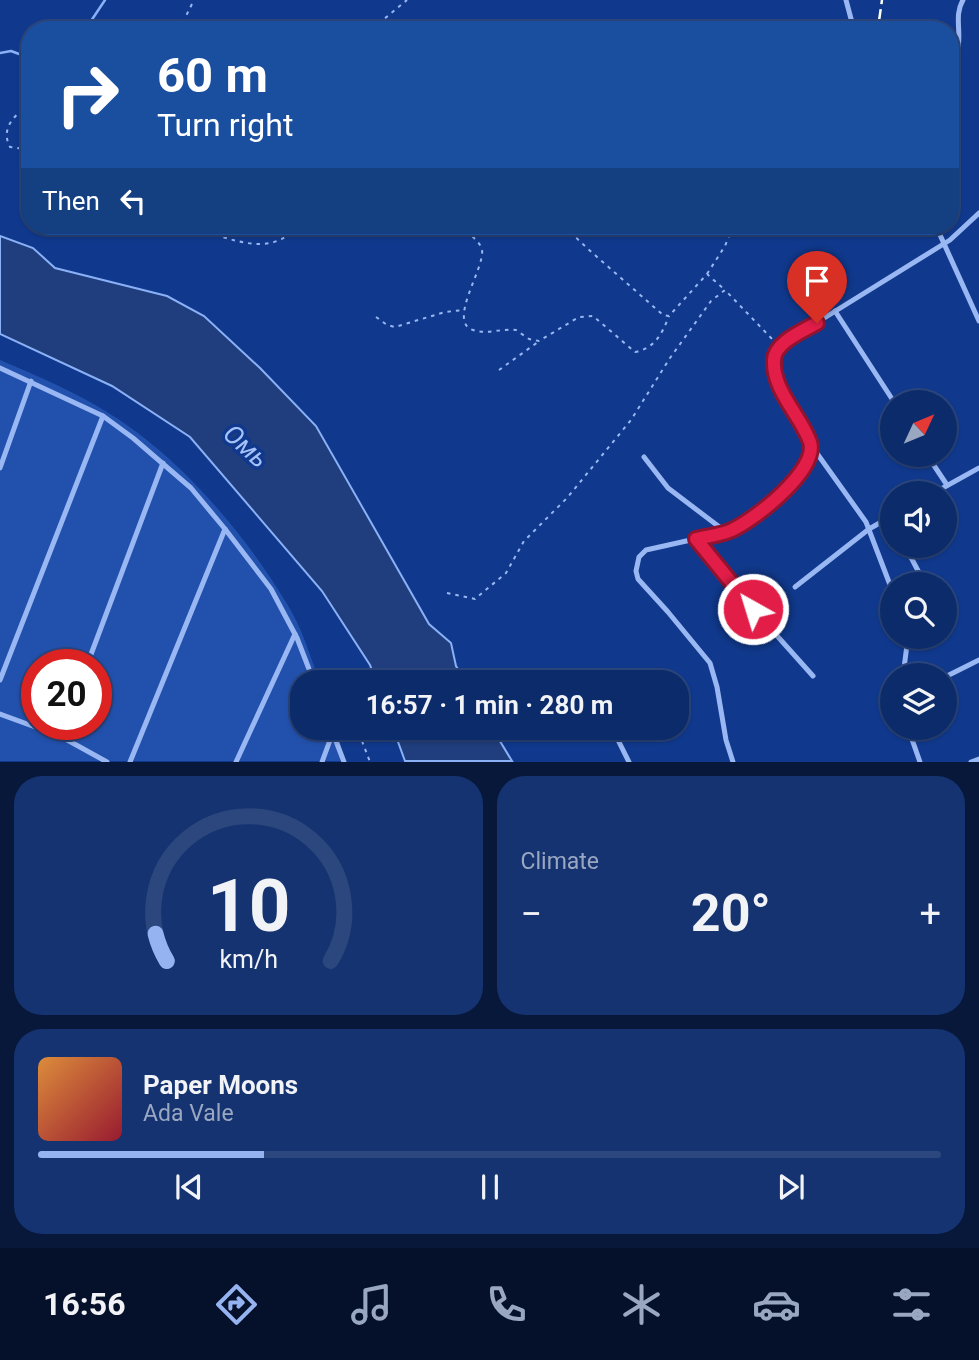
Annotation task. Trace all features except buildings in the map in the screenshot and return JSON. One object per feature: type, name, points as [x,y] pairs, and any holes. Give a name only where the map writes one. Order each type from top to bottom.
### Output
[{"type":"lane","points":[[846,0],[852,21]]},
{"type":"lane","points":[[954,0],[958,9],[961,38],[959,46]]},
{"type":"lane","points":[[958,9],[963,0]]},
{"type":"lane","points":[[959,231],[979,213]]},
{"type":"lane","points":[[941,235],[979,321]]},
{"type":"lane","points":[[885,572],[866,522],[811,444],[777,379],[774,359],[779,346],[954,235]]},
{"type":"lane","points":[[835,311],[886,390]]},
{"type":"lane","points":[[0,368],[103,416],[191,488],[271,589],[295,634],[309,670]]},
{"type":"lane","points":[[0,468],[31,381]]},
{"type":"lane","points":[[0,680],[103,416]]},
{"type":"lane","points":[[733,761],[710,663],[638,579],[636,571],[639,557],[646,550],[726,532],[756,516],[780,496],[809,457],[811,444]]},
{"type":"lane","points":[[644,457],[668,488],[726,532]]},
{"type":"lane","points":[[93,649],[163,463]]},
{"type":"lane","points":[[955,481],[979,468]]},
{"type":"lane","points":[[795,587],[869,529],[880,524]]},
{"type":"lane","points":[[130,761],[225,529]]},
{"type":"lane","points":[[696,539],[753,609],[813,676]]},
{"type":"lane","points":[[236,761],[295,634]]},
{"type":"lane","points":[[957,671],[979,660]]},
{"type":"lane","points":[[0,714],[21,722]]},
{"type":"lane","points":[[68,740],[107,761]]},
{"type":"lane","points":[[322,761],[329,740]]},
{"type":"lane","points":[[336,740],[344,761]]},
{"type":"lane","points":[[618,740],[629,761]]},
{"type":"lane","points":[[912,740],[920,761]]},
{"type":"lane","points":[[971,761],[979,759]]},
{"type":"path","points":[[184,21],[194,0]]},
{"type":"path","points":[[382,21],[407,0]]},
{"type":"path","points":[[21,110],[9,122],[5,131],[10,147],[21,149]]},
{"type":"path","points":[[215,235],[252,246],[287,235]]},
{"type":"path","points":[[470,235],[479,243],[482,251],[465,310],[465,326],[481,332],[516,330],[529,339],[539,341]]},
{"type":"path","points":[[574,235],[663,315],[669,316]]},
{"type":"path","points":[[499,370],[570,321],[587,315],[593,316],[635,352],[646,350],[655,344],[669,316],[707,274],[729,235]]},
{"type":"path","points":[[707,274],[779,346]]},
{"type":"path","points":[[447,593],[475,599],[506,573],[524,541],[567,498],[631,420],[670,358],[711,302],[725,290]]},
{"type":"path","points":[[376,317],[395,327],[445,312],[465,310]]},
{"type":"path","points":[[362,741],[370,761]]},
{"type":"shaded area","points":[[0,360],[84,399],[136,432],[186,475],[231,524],[292,613],[315,670],[290,670],[290,740],[340,740],[344,761],[0,761]]},
{"type":"water","name":"Омь","points":[[0,236],[33,248],[55,268],[167,296],[204,316],[260,368],[316,426],[429,624],[451,643],[458,670],[372,670],[322,591],[190,437],[112,386],[0,334]]},
{"type":"water","points":[[397,740],[499,740],[512,761],[405,761]]},
{"type":"waterway","points":[[91,21],[105,0]]},
{"type":"waterway","points":[[0,53],[11,51],[21,55]]},
{"type":"railway","points":[[879,21],[882,0]]},
{"type":"route","points":[[753,609],[696,539],[731,531],[756,516],[780,496],[803,468],[809,457],[811,444],[777,379],[774,359],[779,346],[817,323]]}]
